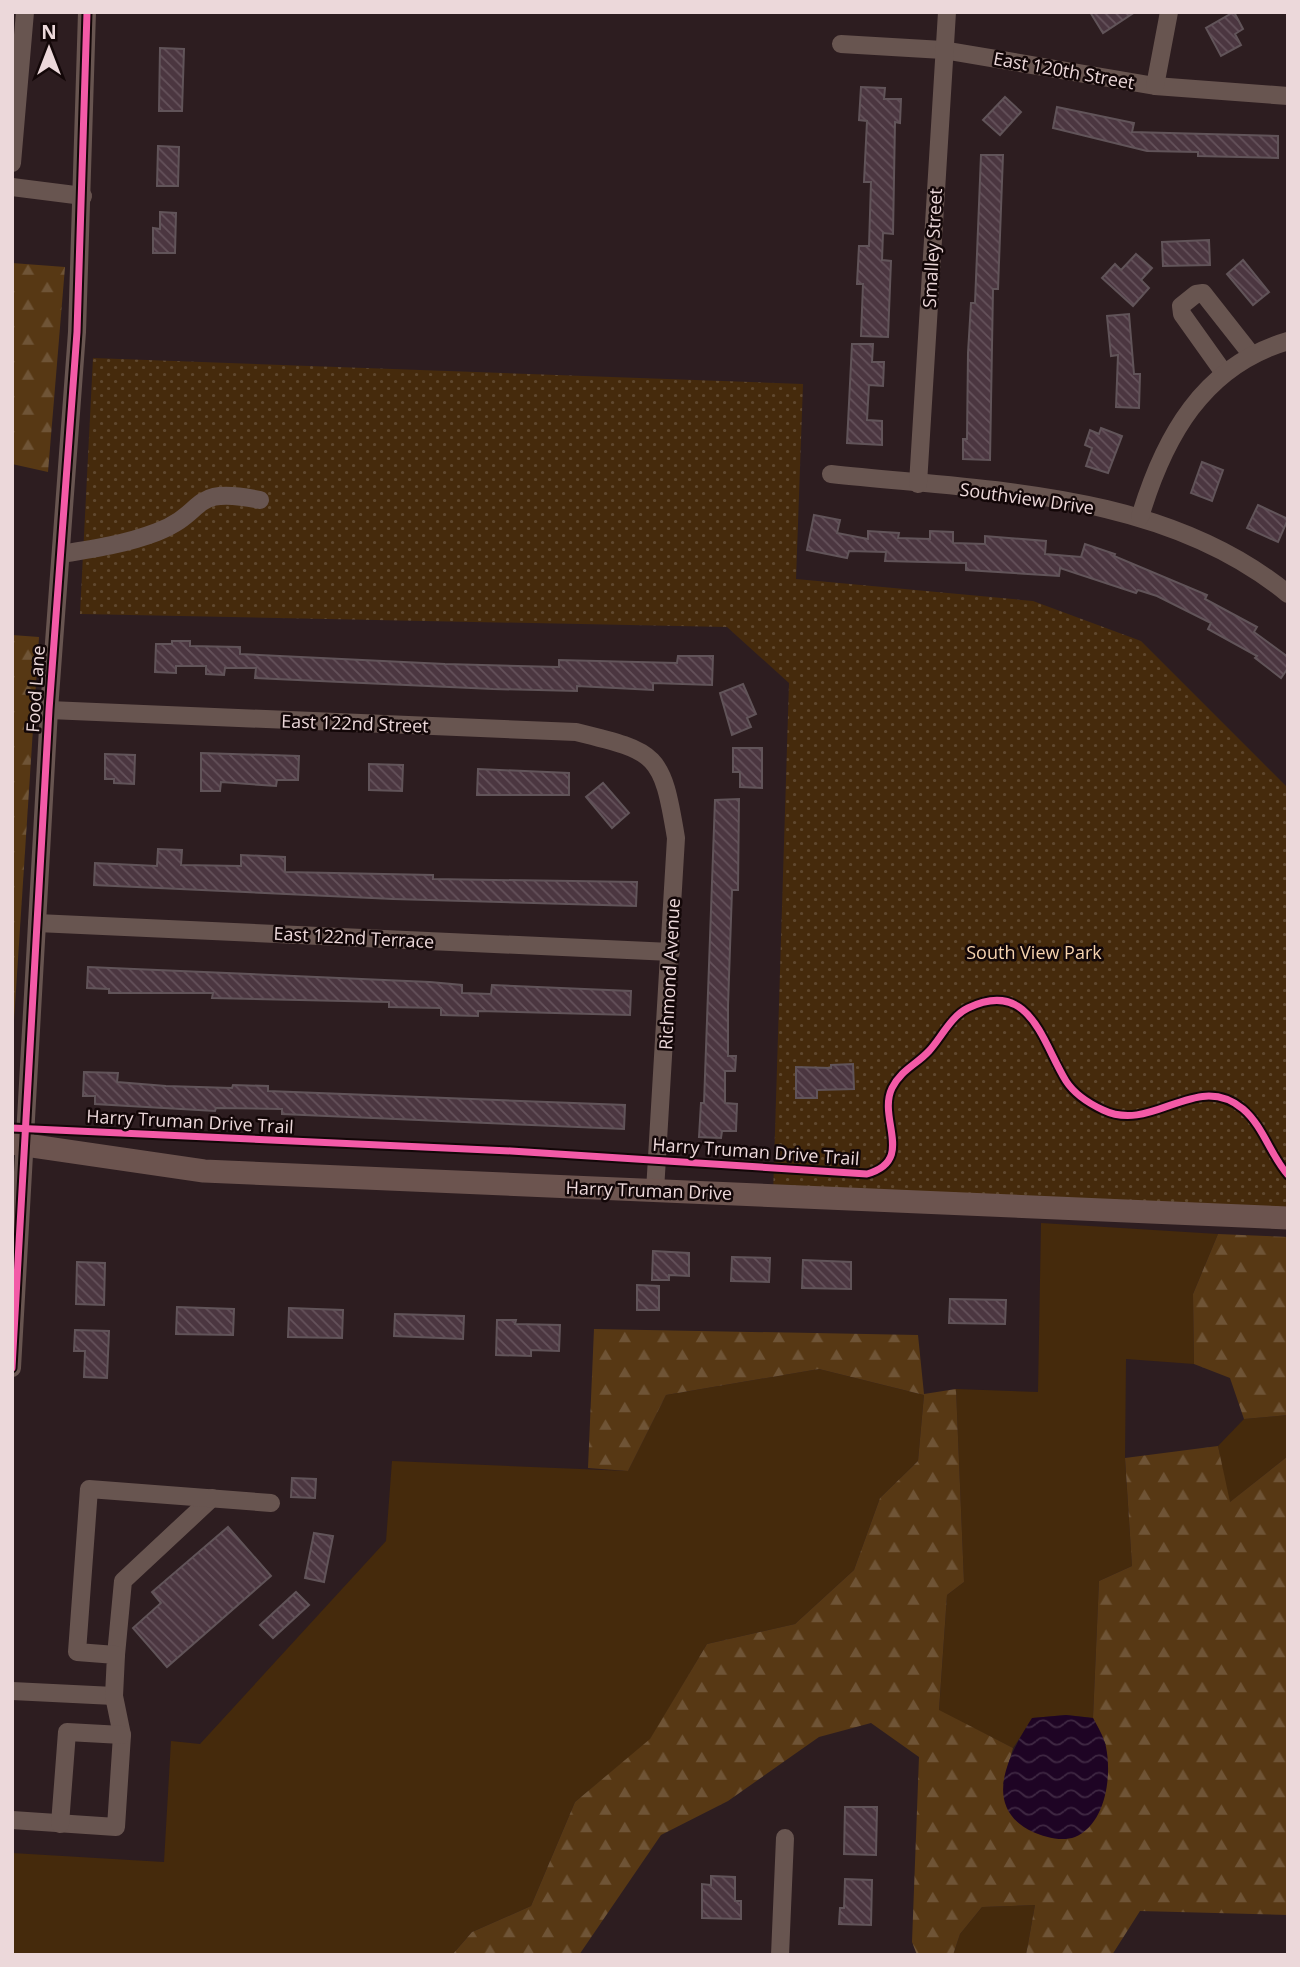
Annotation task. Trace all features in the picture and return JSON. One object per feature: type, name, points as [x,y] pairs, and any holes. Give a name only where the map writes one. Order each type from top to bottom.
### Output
[{"type":"main road","name":"Harry Truman Drive","points":[[19,1143],[204,1171],[1288,1218]]},
{"type":"street","points":[[12,163],[25,12]]},
{"type":"street","name":"Food Lane","points":[[12,1368],[19,1143],[37,923],[49,710],[77,332],[87,12]]},
{"type":"street","name":"Smalley Street","points":[[918,484],[947,12]]},
{"type":"street","points":[[1155,86],[1169,12]]},
{"type":"street","name":"East 120th Street","points":[[841,44],[943,50],[1155,86],[1288,96]]},
{"type":"street","points":[[12,187],[83,196]]},
{"type":"street","points":[[1224,373],[1182,314],[1181,306],[1189,298],[1203,293],[1251,354]]},
{"type":"street","points":[[1140,517],[1153,475],[1168,442],[1194,404],[1224,373],[1251,354],[1288,341]]},
{"type":"street","name":"Southview Drive","points":[[831,474],[1068,500],[1140,517],[1220,549],[1264,574],[1288,594]]},
{"type":"street","points":[[61,554],[108,547],[161,531],[202,500],[217,494],[260,500]]},
{"type":"street","name":"East 122nd Street","points":[[49,710],[576,732],[629,745],[642,750],[654,762]]},
{"type":"street","name":"Richmond Avenue","points":[[654,762],[668,791],[676,838],[655,1191]]},
{"type":"street","name":"East 122nd Terrace","points":[[37,923],[671,952]]},
{"type":"street","points":[[116,1655],[77,1652],[89,1489],[271,1503]]},
{"type":"street","points":[[12,1820],[116,1827],[122,1735],[114,1696],[123,1581],[212,1498]]},
{"type":"street","points":[[12,1691],[114,1696]]},
{"type":"street","points":[[60,1824],[67,1732],[122,1735]]},
{"type":"street","points":[[780,1955],[785,1838]]},
{"type":"green space","points":[[12,263],[65,267],[48,472],[12,464]]},
{"type":"green space","name":"South View Park","points":[[93,358],[803,384],[796,579],[1033,601],[1141,641],[1288,788],[1288,1218],[773,1196],[789,683],[727,627],[80,614]]},
{"type":"green space","points":[[12,635],[39,637],[12,1051]]},
{"type":"green space","points":[[1041,1223],[1218,1234],[1193,1294],[1194,1364],[1126,1359],[1125,1459],[1132,1566],[1099,1581],[1093,1718],[1066,1715],[1033,1718],[1013,1748],[939,1711],[947,1595],[964,1582],[956,1389],[1038,1392]]},
{"type":"green space","points":[[1218,1234],[1288,1237],[1288,1415],[1244,1419],[1230,1378],[1194,1364],[1193,1294]]},
{"type":"green space","points":[[594,1329],[918,1335],[924,1394],[956,1389],[964,1582],[947,1595],[939,1710],[1013,1748],[1003,1784],[1106,1745],[1093,1718],[1099,1581],[1132,1566],[1125,1458],[1218,1446],[1230,1502],[1288,1456],[1288,1915],[1140,1911],[1112,1955],[1026,1955],[1035,1905],[982,1907],[960,1934],[953,1955],[917,1955],[912,1942],[919,1757],[871,1723],[819,1737],[728,1801],[661,1835],[579,1955],[452,1955],[472,1932],[531,1906],[575,1802],[650,1739],[707,1644],[795,1624],[854,1570],[880,1498],[918,1461],[924,1395],[819,1369],[666,1395],[628,1471],[588,1468]]},
{"type":"green space","points":[[819,1369],[924,1395],[918,1461],[880,1498],[854,1570],[795,1624],[707,1644],[650,1740],[575,1802],[531,1906],[472,1932],[452,1955],[12,1955],[12,1853],[164,1862],[171,1741],[200,1744],[386,1541],[392,1461],[628,1471],[666,1395]]},
{"type":"green space","points":[[1288,1415],[1288,1456],[1229,1503],[1218,1446],[1244,1419]]},
{"type":"green space","points":[[1035,1905],[1026,1955],[953,1955],[960,1934],[982,1907]]},
{"type":"water","points":[[1066,1715],[1093,1718],[1105,1743],[1108,1771],[1104,1798],[1094,1822],[1075,1837],[1059,1839],[1037,1834],[1017,1821],[1007,1809],[1003,1794],[1008,1763],[1032,1718]]},
{"type":"building","points":[[1090,12],[1135,12],[1103,33]]},
{"type":"building","points":[[1234,12],[1243,29],[1235,34],[1241,45],[1221,56],[1206,28]]},
{"type":"building","points":[[160,48],[184,49],[182,111],[159,111]]},
{"type":"building","points":[[861,87],[885,88],[884,99],[901,99],[900,123],[895,122],[893,234],[883,233],[882,260],[891,261],[888,337],[861,336],[863,284],[857,284],[859,246],[869,246],[871,182],[864,182],[867,121],[859,120]]},
{"type":"building","points":[[1005,97],[1021,112],[1000,135],[983,120]]},
{"type":"building","points":[[1057,107],[1134,123],[1132,132],[1278,136],[1278,158],[1198,156],[1198,152],[1147,151],[1053,128]]},
{"type":"building","points":[[158,146],[179,147],[178,186],[157,186]]},
{"type":"building","points":[[981,155],[1003,155],[998,289],[993,289],[990,460],[963,459],[963,439],[967,439],[968,353],[971,303],[975,303]]},
{"type":"building","points":[[160,212],[176,213],[175,253],[153,253],[153,228],[160,229]]},
{"type":"building","points":[[1209,240],[1210,265],[1163,266],[1162,242]]},
{"type":"building","points":[[1136,254],[1152,268],[1141,280],[1149,288],[1133,306],[1102,278],[1115,264],[1121,270]]},
{"type":"building","points":[[1243,260],[1269,292],[1253,305],[1227,274]]},
{"type":"building","points":[[1129,314],[1134,374],[1140,374],[1139,408],[1116,407],[1118,355],[1111,356],[1107,316]]},
{"type":"building","points":[[852,344],[873,344],[872,362],[884,362],[883,386],[869,385],[867,420],[882,421],[882,445],[847,443]]},
{"type":"building","points":[[1101,428],[1122,436],[1108,473],[1086,466],[1092,448],[1085,445],[1090,430],[1099,434]]},
{"type":"building","points":[[1202,462],[1223,470],[1212,501],[1191,493]]},
{"type":"building","points":[[1258,505],[1288,519],[1278,542],[1247,528]]},
{"type":"building","points":[[814,515],[840,520],[837,533],[868,539],[868,531],[899,533],[898,538],[930,539],[930,531],[953,532],[953,543],[985,544],[985,536],[1046,541],[1045,554],[1081,557],[1085,544],[1115,554],[1114,556],[1207,595],[1205,599],[1257,627],[1254,632],[1288,657],[1288,668],[1281,678],[1255,658],[1257,656],[1208,629],[1211,623],[1157,596],[1138,590],[1136,593],[1060,568],[1059,576],[966,570],[966,563],[885,561],[886,552],[849,551],[847,558],[807,550]]},
{"type":"building","points":[[172,641],[190,641],[190,646],[240,647],[240,654],[445,664],[559,667],[559,660],[677,663],[678,656],[713,656],[712,685],[653,683],[653,690],[577,686],[577,691],[255,678],[256,668],[225,668],[224,675],[206,674],[206,666],[176,666],[176,673],[155,672],[156,644],[172,644]]},
{"type":"building","points":[[743,684],[756,714],[747,718],[751,727],[732,735],[720,693]]},
{"type":"building","points":[[733,748],[762,748],[762,788],[740,787],[740,772],[733,772]]},
{"type":"building","points":[[201,753],[299,756],[298,780],[277,780],[276,786],[221,782],[220,791],[201,791]]},
{"type":"building","points":[[105,754],[135,755],[134,784],[114,783],[114,779],[105,779]]},
{"type":"building","points":[[369,764],[403,765],[402,791],[369,790]]},
{"type":"building","points":[[478,769],[569,773],[569,795],[477,795]]},
{"type":"building","points":[[603,783],[629,813],[612,828],[586,797]]},
{"type":"building","points":[[739,799],[738,890],[732,890],[728,1006],[728,1056],[736,1056],[735,1071],[725,1071],[725,1103],[737,1104],[736,1131],[722,1131],[721,1138],[699,1137],[701,1103],[704,1103],[715,800]]},
{"type":"building","points":[[158,849],[182,850],[181,865],[241,866],[241,855],[285,857],[285,872],[433,875],[433,879],[637,882],[636,906],[393,899],[94,885],[95,863],[157,866]]},
{"type":"building","points":[[88,967],[430,982],[462,985],[462,993],[491,994],[492,985],[631,991],[630,1015],[478,1011],[478,1016],[441,1015],[441,1008],[389,1007],[389,1002],[212,998],[213,993],[109,993],[109,989],[87,988]]},
{"type":"building","points":[[853,1064],[854,1089],[817,1090],[817,1098],[796,1098],[796,1067],[831,1068],[831,1065]]},
{"type":"building","points":[[84,1072],[118,1073],[117,1082],[166,1086],[268,1086],[268,1091],[625,1105],[624,1129],[282,1114],[282,1109],[216,1108],[215,1111],[95,1104],[95,1096],[83,1096]]},
{"type":"building","points":[[653,1251],[689,1253],[689,1276],[669,1275],[669,1280],[652,1280]]},
{"type":"building","points":[[732,1257],[770,1258],[769,1282],[731,1281]]},
{"type":"building","points":[[803,1260],[851,1262],[851,1289],[802,1288]]},
{"type":"building","points":[[77,1262],[105,1263],[104,1305],[76,1304]]},
{"type":"building","points":[[637,1285],[659,1286],[659,1310],[637,1310]]},
{"type":"building","points":[[950,1299],[1006,1300],[1005,1324],[949,1323]]},
{"type":"building","points":[[177,1307],[234,1309],[233,1335],[176,1334]]},
{"type":"building","points":[[289,1308],[343,1310],[342,1338],[288,1337]]},
{"type":"building","points":[[395,1314],[464,1316],[463,1339],[394,1336]]},
{"type":"building","points":[[497,1320],[516,1320],[515,1324],[560,1325],[559,1351],[531,1350],[531,1356],[496,1355]]},
{"type":"building","points":[[75,1330],[109,1331],[107,1378],[84,1377],[85,1351],[74,1351]]},
{"type":"building","points":[[292,1478],[316,1479],[315,1498],[291,1497]]},
{"type":"building","points":[[228,1527],[271,1576],[167,1667],[133,1628],[161,1603],[152,1592]]},
{"type":"building","points":[[314,1533],[333,1536],[324,1582],[305,1578]]},
{"type":"building","points":[[296,1592],[309,1605],[273,1638],[260,1625]]},
{"type":"building","points":[[845,1807],[877,1807],[876,1855],[844,1854]]},
{"type":"building","points":[[711,1876],[735,1877],[735,1901],[741,1901],[741,1919],[702,1918],[702,1884],[711,1885]]},
{"type":"building","points":[[845,1879],[872,1880],[871,1925],[839,1924],[840,1908],[844,1908]]},
{"type":"cycle path","points":[[12,1368],[49,710],[77,332],[87,12]]},
{"type":"cycle path","name":"Harry Truman Drive Trail","points":[[12,1128],[511,1151],[867,1174],[882,1168],[889,1159],[892,1149],[889,1100],[892,1088],[900,1077],[929,1051],[962,1012],[989,1001],[1006,1001],[1020,1008],[1031,1019],[1066,1081],[1087,1101],[1103,1110],[1121,1115],[1139,1114],[1208,1096],[1226,1099],[1250,1116],[1288,1175]]}]
